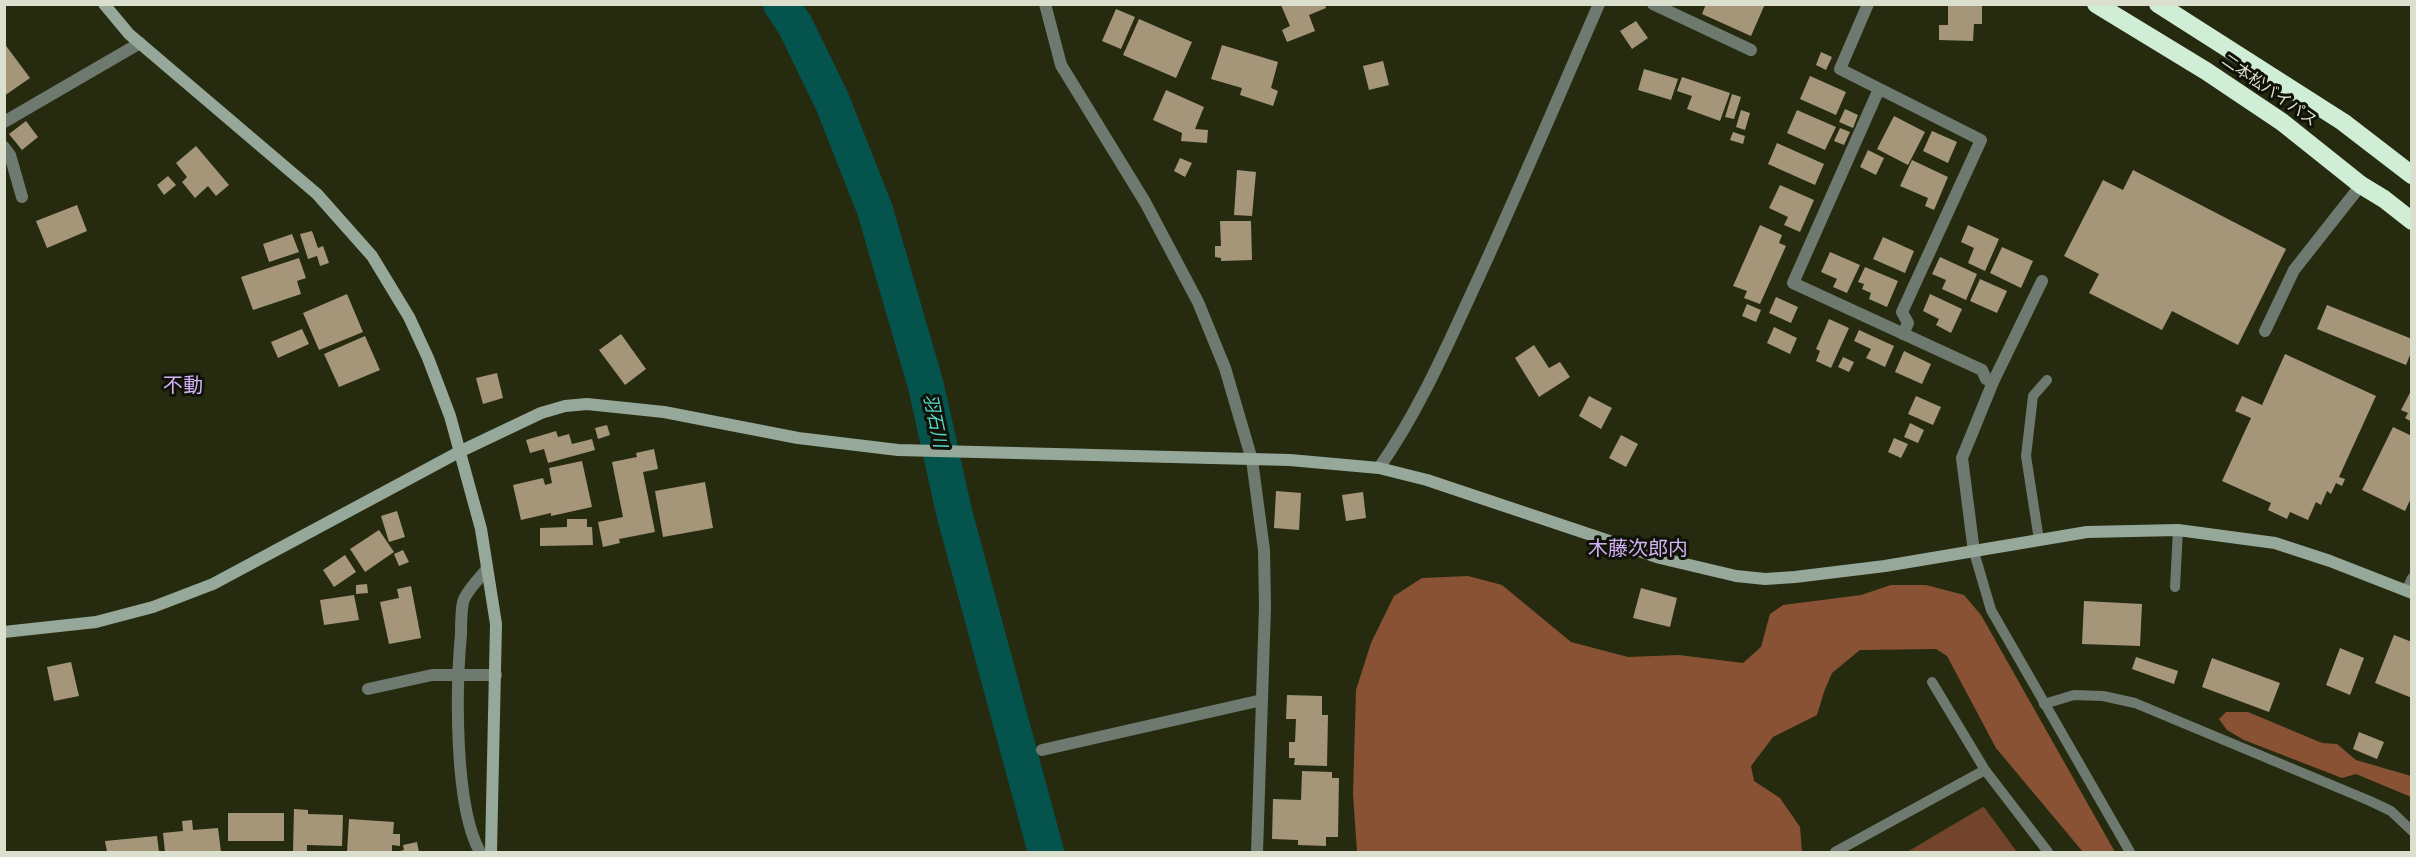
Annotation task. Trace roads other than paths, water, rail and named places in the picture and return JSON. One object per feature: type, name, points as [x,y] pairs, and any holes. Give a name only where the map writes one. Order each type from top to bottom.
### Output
[{"type":"highway","name":"二本松バイパス","points":[[2096,4],[2206,71],[2282,122],[2361,185],[2384,199],[2412,221]]},
{"type":"highway","name":"二本松バイパス","points":[[2158,4],[2343,122],[2412,175]]},
{"type":"street","points":[[104,4],[129,34],[317,194],[372,256],[409,317],[428,358],[450,416],[481,529],[496,624],[491,852]]},
{"type":"street","points":[[1045,4],[1061,65],[1145,202],[1198,302],[1225,368],[1252,460],[1264,550],[1265,607],[1257,852]]},
{"type":"street","points":[[1379,468],[1404,433],[1434,374],[1520,189],[1599,4]]},
{"type":"street","points":[[1653,4],[1751,50]]},
{"type":"street","points":[[1868,4],[1840,69],[1981,140],[1902,312],[1908,323],[1903,334]]},
{"type":"street","points":[[4,122],[140,43]]},
{"type":"street","points":[[1879,89],[1793,283],[1982,370],[1986,379],[1993,382]]},
{"type":"street","points":[[4,147],[9,155],[22,197]]},
{"type":"street","points":[[2265,331],[2294,270],[2361,185]]},
{"type":"street","points":[[1974,552],[1962,458],[1993,382],[2042,281]]},
{"type":"street","points":[[4,632],[96,622],[153,607],[213,584],[459,452],[541,413],[565,406],[587,404],[664,412],[798,438],[904,450],[1290,460],[1379,468],[1427,480],[1660,558],[1736,576],[1765,579],[1795,577],[1974,552],[2086,532],[2178,530],[2275,543],[2330,561],[2409,592]]},
{"type":"street","points":[[480,852],[473,840],[466,807],[460,749],[458,675],[463,600],[487,569]]},
{"type":"street","points":[[368,689],[432,675],[496,675]]},
{"type":"street","points":[[1042,750],[1262,700]]},
{"type":"lane","points":[[2039,540],[2026,456],[2033,396],[2047,380]]},
{"type":"lane","points":[[2175,587],[2178,530]]},
{"type":"lane","points":[[1974,552],[1991,610],[2130,852]]},
{"type":"lane","points":[[2409,592],[2412,578]]},
{"type":"lane","points":[[1932,682],[1985,770],[2048,852]]},
{"type":"lane","points":[[2044,704],[2074,695],[2103,696],[2135,703],[2370,801],[2391,811],[2412,831]]},
{"type":"lane","points":[[1835,852],[1985,770]]},
{"type":"waterway","name":"羽石川","points":[[781,4],[795,25],[832,101],[875,210],[926,386],[954,512],[1046,852]]},
{"type":"district","name":"不動","points":[[183,387]]},
{"type":"district","name":"木藤次郎内","points":[[1638,550]]}]
